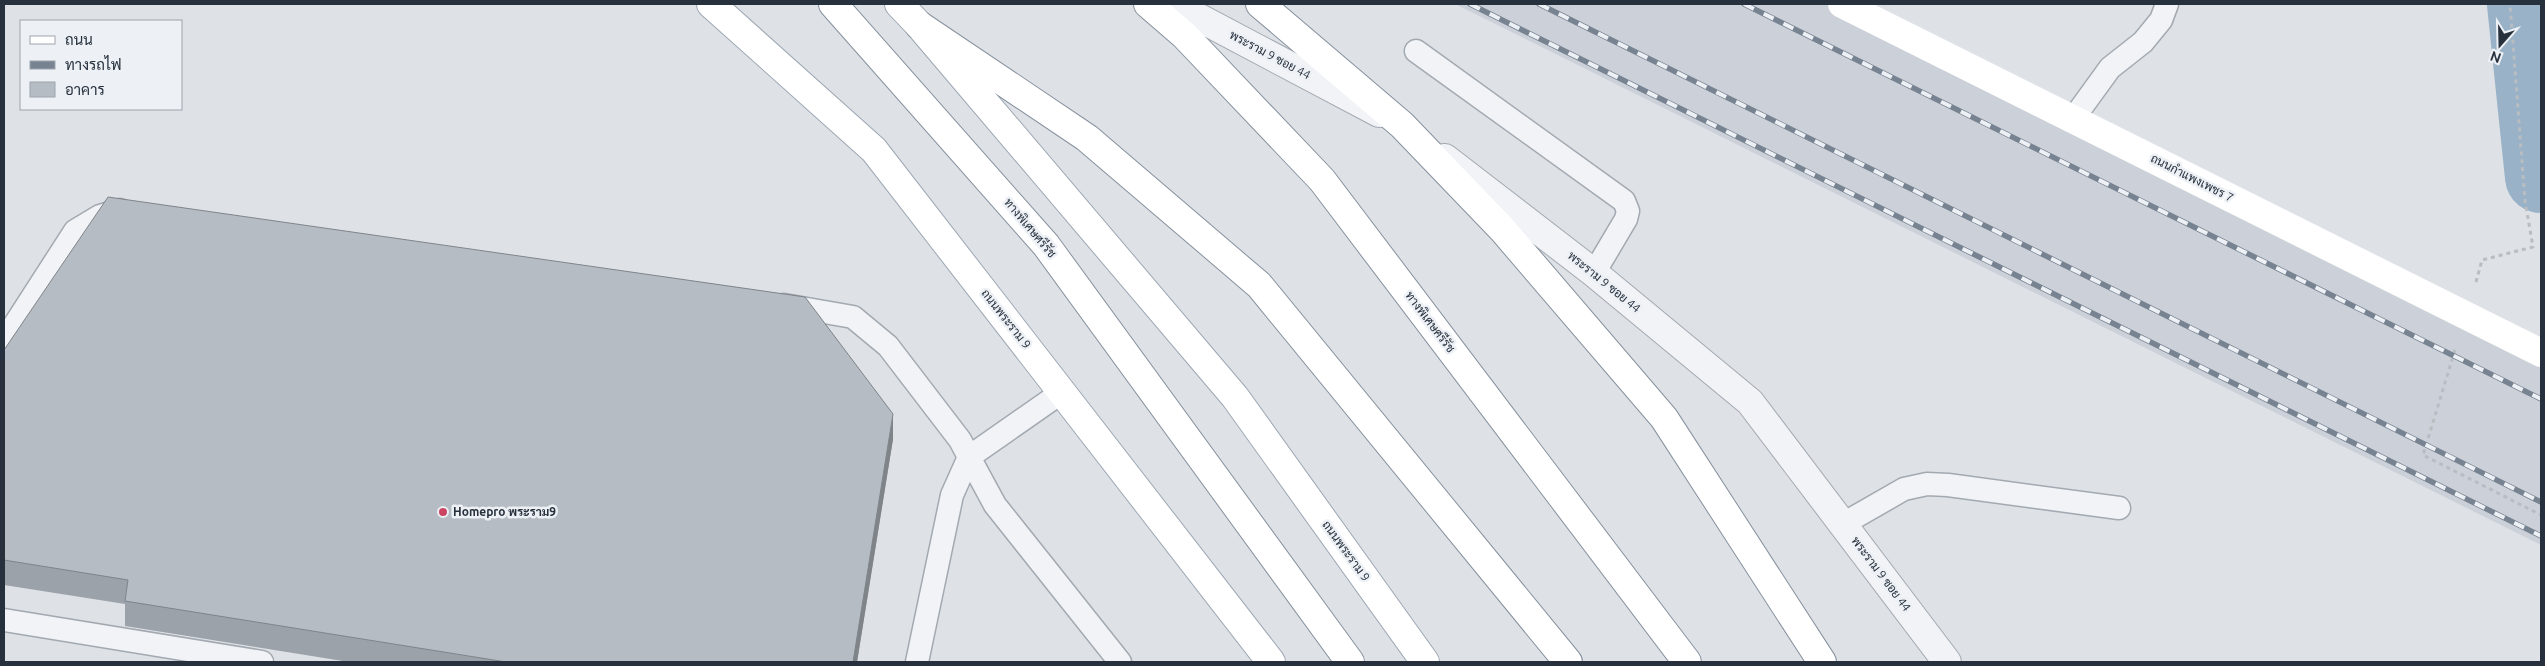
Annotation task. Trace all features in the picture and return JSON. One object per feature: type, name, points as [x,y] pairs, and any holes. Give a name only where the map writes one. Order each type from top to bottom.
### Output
[{"type":"main road","name":"ถนนพระราม 9","points":[[711,4],[874,150],[1271,662]]},
{"type":"main road","name":"ทางพิเศษศรีรัช","points":[[833,4],[1046,245],[1350,662]]},
{"type":"main road","name":"ถนนพระราม 9","points":[[899,4],[920,25],[1235,396],[1425,662]]},
{"type":"main road","name":"ทางพิเศษศรีรัช","points":[[1148,4],[1185,36],[1322,180],[1687,662]]},
{"type":"main road","points":[[1260,4],[1402,125],[1502,229],[1664,418],[1822,662]]},
{"type":"main road","name":"ถนนกำแพงเพชร 7","points":[[1842,4],[2541,353]]},
{"type":"main road","points":[[920,25],[1087,138],[1259,284],[1568,662]]},
{"type":"street","name":"พระราม 9 ซอย 44","points":[[1173,4],[1402,125],[1594,273],[1750,402],[1947,662]]},
{"type":"lane","points":[[2073,119],[2110,68],[2143,42],[2161,20],[2167,4]]},
{"type":"lane","points":[[1416,51],[1624,201],[1628,210],[1626,219],[1594,273]]},
{"type":"lane","points":[[4,341],[75,232],[100,216],[135,206],[144,207]]},
{"type":"lane","points":[[763,302],[854,317],[888,346],[960,440],[995,505],[1120,662]]},
{"type":"lane","points":[[917,662],[952,495],[969,457],[1062,392]]},
{"type":"lane","points":[[1843,524],[1904,489],[1927,484],[1948,485],[2119,508]]},
{"type":"lane","points":[[4,620],[262,662]]},
{"type":"path","points":[[2474,289],[2482,260],[2533,247],[2526,201],[2510,4]]},
{"type":"path","points":[[2456,348],[2423,455],[2541,515]]},
{"type":"shaded area","points":[[1455,4],[1833,4],[2541,360],[2541,545]]},
{"type":"building","name":"Homepro พระราม9","points":[[108,197],[805,297],[893,414],[853,662],[506,662],[125,601],[128,580],[4,560],[4,350]]},
{"type":"waterway","points":[[2523,4],[2541,177]]},
{"type":"railway","points":[[1470,4],[2541,536]]},
{"type":"railway","points":[[1539,4],[2541,502]]},
{"type":"railway","points":[[1744,4],[2541,399]]},
{"type":"place","name":"Homepro พระราม9","points":[[443,512]]}]
